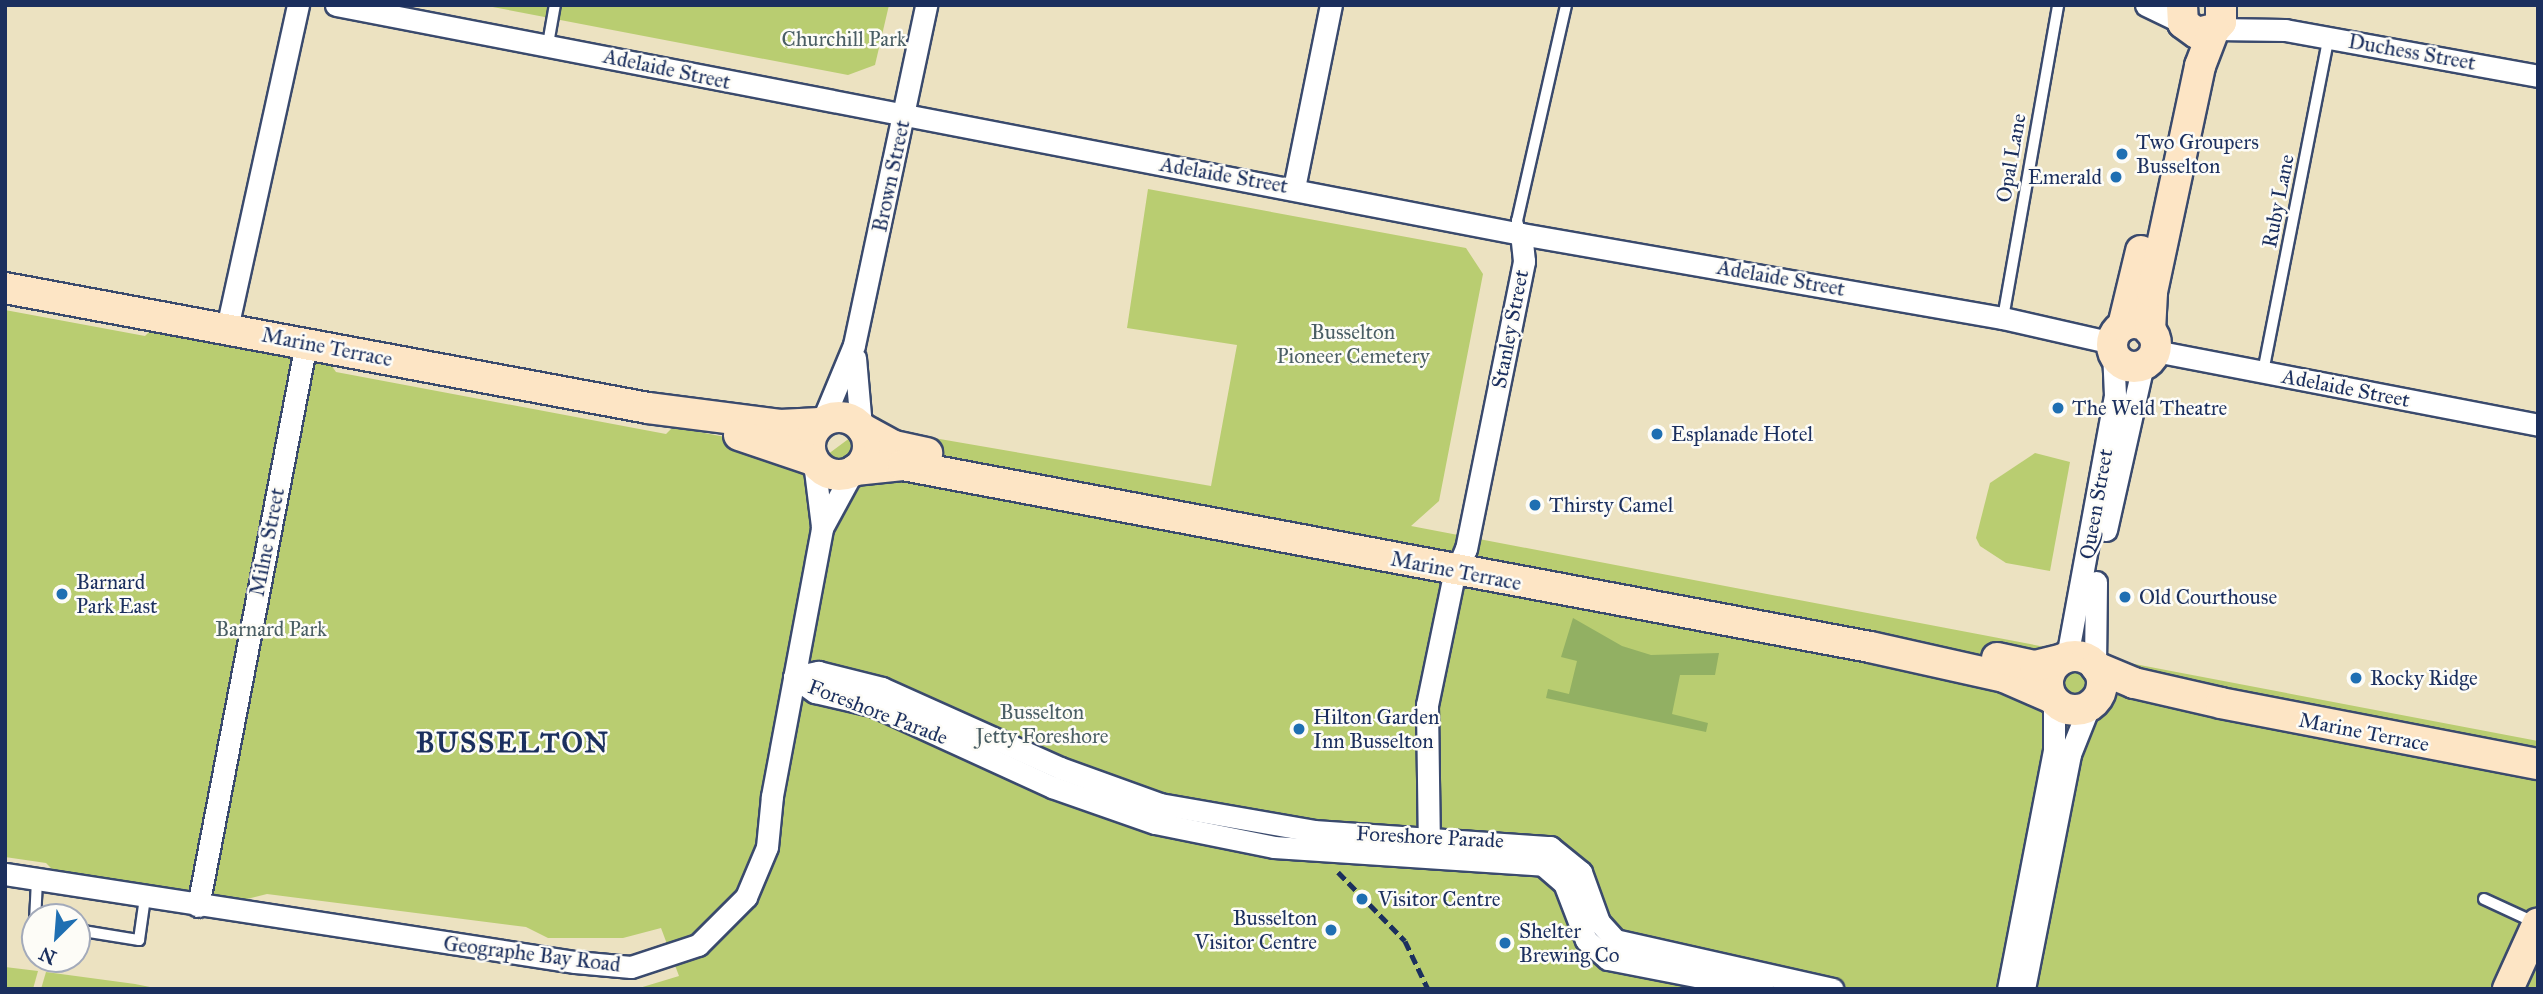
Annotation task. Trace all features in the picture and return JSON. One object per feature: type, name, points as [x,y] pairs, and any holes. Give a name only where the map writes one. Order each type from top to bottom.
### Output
[{"type":"street","points":[[227,328],[298,5]]},
{"type":"street","name":"Adelaide Street","points":[[336,5],[548,44],[904,118],[1294,188],[1521,234],[2003,318],[2538,425]]},
{"type":"street","name":"Brown Street","points":[[821,422],[854,345],[926,5]]},
{"type":"street","points":[[1294,188],[1331,5]]},
{"type":"street","name":"Duchess Street","points":[[2146,5],[2204,18],[2329,37],[2538,76]]},
{"type":"street","name":"Queen Street","points":[[2079,662],[2115,395],[2152,292],[2200,66],[2204,18]]},
{"type":"street","name":"Stanley Street","points":[[1429,847],[1427,705],[1526,251],[1521,234]]},
{"type":"street","name":"Marine Terrace","points":[[5,288],[648,408],[780,425],[821,422]]},
{"type":"street","name":"Milne Street","points":[[198,906],[306,343]]},
{"type":"street","name":"Queen Street","points":[[2079,662],[2132,398],[2133,344]]},
{"type":"street","name":"Brown Street","points":[[854,345],[862,428]]},
{"type":"street","name":"Marine Terrace","points":[[648,408],[772,443],[814,461]]},
{"type":"street","points":[[838,416],[862,428],[868,447],[854,471],[836,475],[814,461],[811,436],[821,422],[838,416]]},
{"type":"street","name":"Marine Terrace","points":[[862,428],[906,449],[2004,677],[2053,699]]},
{"type":"street","name":"Geographe Bay Road","points":[[5,874],[198,906],[631,967],[698,945],[746,897],[768,847],[794,677],[822,528],[814,461]]},
{"type":"street","name":"Marine Terrace","points":[[854,471],[903,465],[2035,666],[2079,662],[2134,683],[2221,703],[2538,764]]},
{"type":"street","name":"Geographe Bay Road","points":[[822,528],[854,471]]},
{"type":"street","points":[[2008,989],[2054,751],[2053,699],[2048,678],[2079,662],[2101,686],[2070,754],[2024,989]]},
{"type":"street","name":"Foreshore Parade","points":[[794,677],[815,692],[875,706],[1052,787],[1155,823],[1274,847],[1550,847],[1581,872],[1599,922],[1615,940],[1833,989]]},
{"type":"street","name":"Marine Terrace","points":[[2091,704],[2164,697],[2221,703]]},
{"type":"street","points":[[2053,699],[2068,709],[2091,704]]},
{"type":"street","name":"Marine Terrace","points":[[2507,760],[2538,776]]},
{"type":"street","name":"Foreshore Parade","points":[[1429,847],[1543,865],[1564,883],[1586,940],[1608,959],[1763,989]]},
{"type":"street","points":[[2508,989],[2538,923]]},
{"type":"street","points":[[2523,989],[2538,957]]},
{"type":"lane","points":[[548,44],[555,5]]},
{"type":"lane","name":"Stanley Street","points":[[1521,234],[1517,221],[1566,5]]},
{"type":"lane","name":"Opal Lane","points":[[2003,318],[2058,5]]},
{"type":"lane","name":"Ruby Lane","points":[[2263,372],[2329,37]]},
{"type":"lane","points":[[36,903],[37,880]]},
{"type":"lane","points":[[91,932],[139,940],[145,898]]},
{"type":"lane","points":[[2484,899],[2538,923]]},
{"type":"green space","name":"Churchill Park","points":[[482,5],[889,5],[875,65],[848,75]]},
{"type":"green space","name":"Busselton Jetty Foreshore","points":[[1148,189],[1466,248],[1483,274],[1439,501],[1411,526],[2538,741],[2538,989],[636,989],[679,976],[661,928],[623,938],[548,938],[526,927],[267,894],[243,900],[56,873],[46,863],[5,857],[5,310],[145,336],[152,329],[329,362],[336,372],[666,434],[673,427],[757,443],[804,472],[878,417],[899,432],[1211,486],[1237,345],[1127,328]]},
{"type":"green space","points":[[2035,453],[2070,462],[2050,571],[2006,563],[1980,546],[1976,538],[1990,483]]},
{"type":"green space","points":[[1573,618],[1622,646],[1651,655],[1719,653],[1715,675],[1680,675],[1672,714],[1708,723],[1706,732],[1546,698],[1548,689],[1569,694],[1577,661],[1561,657]]},
{"type":"green space","points":[[5,967],[21,969],[21,973],[37,973],[33,989],[5,989]]},
{"type":"green space","points":[[46,973],[53,973],[160,989],[41,989]]},
{"type":"railway","points":[[1338,872],[1405,941],[1428,989]]},
{"type":"place","name":"Two Groupers Busselton","points":[[2122,154]]},
{"type":"place","name":"Emerald","points":[[2116,177]]},
{"type":"place","name":"The Weld Theatre","points":[[2058,408]]},
{"type":"place","name":"Esplanade Hotel","points":[[1657,434]]},
{"type":"place","name":"Thirsty Camel","points":[[1535,505]]},
{"type":"place","name":"Barnard Park East","points":[[62,594]]},
{"type":"place","name":"Old Courthouse","points":[[2125,597]]},
{"type":"place","name":"Rocky Ridge","points":[[2356,678]]},
{"type":"place","name":"Hilton Garden Inn Busselton","points":[[1299,729]]},
{"type":"place","name":"Visitor Centre","points":[[1362,899]]},
{"type":"place","name":"Busselton Visitor Centre","points":[[1331,930]]},
{"type":"place","name":"Shelter Brewing Co","points":[[1505,943]]},
{"type":"district","name":"BUSSELTON","points":[[513,743]]},
{"type":"park label","name":"Busselton Pioneer Cemetery","points":[[1353,344]]},
{"type":"park label","name":"Barnard Park","points":[[271,629]]}]
